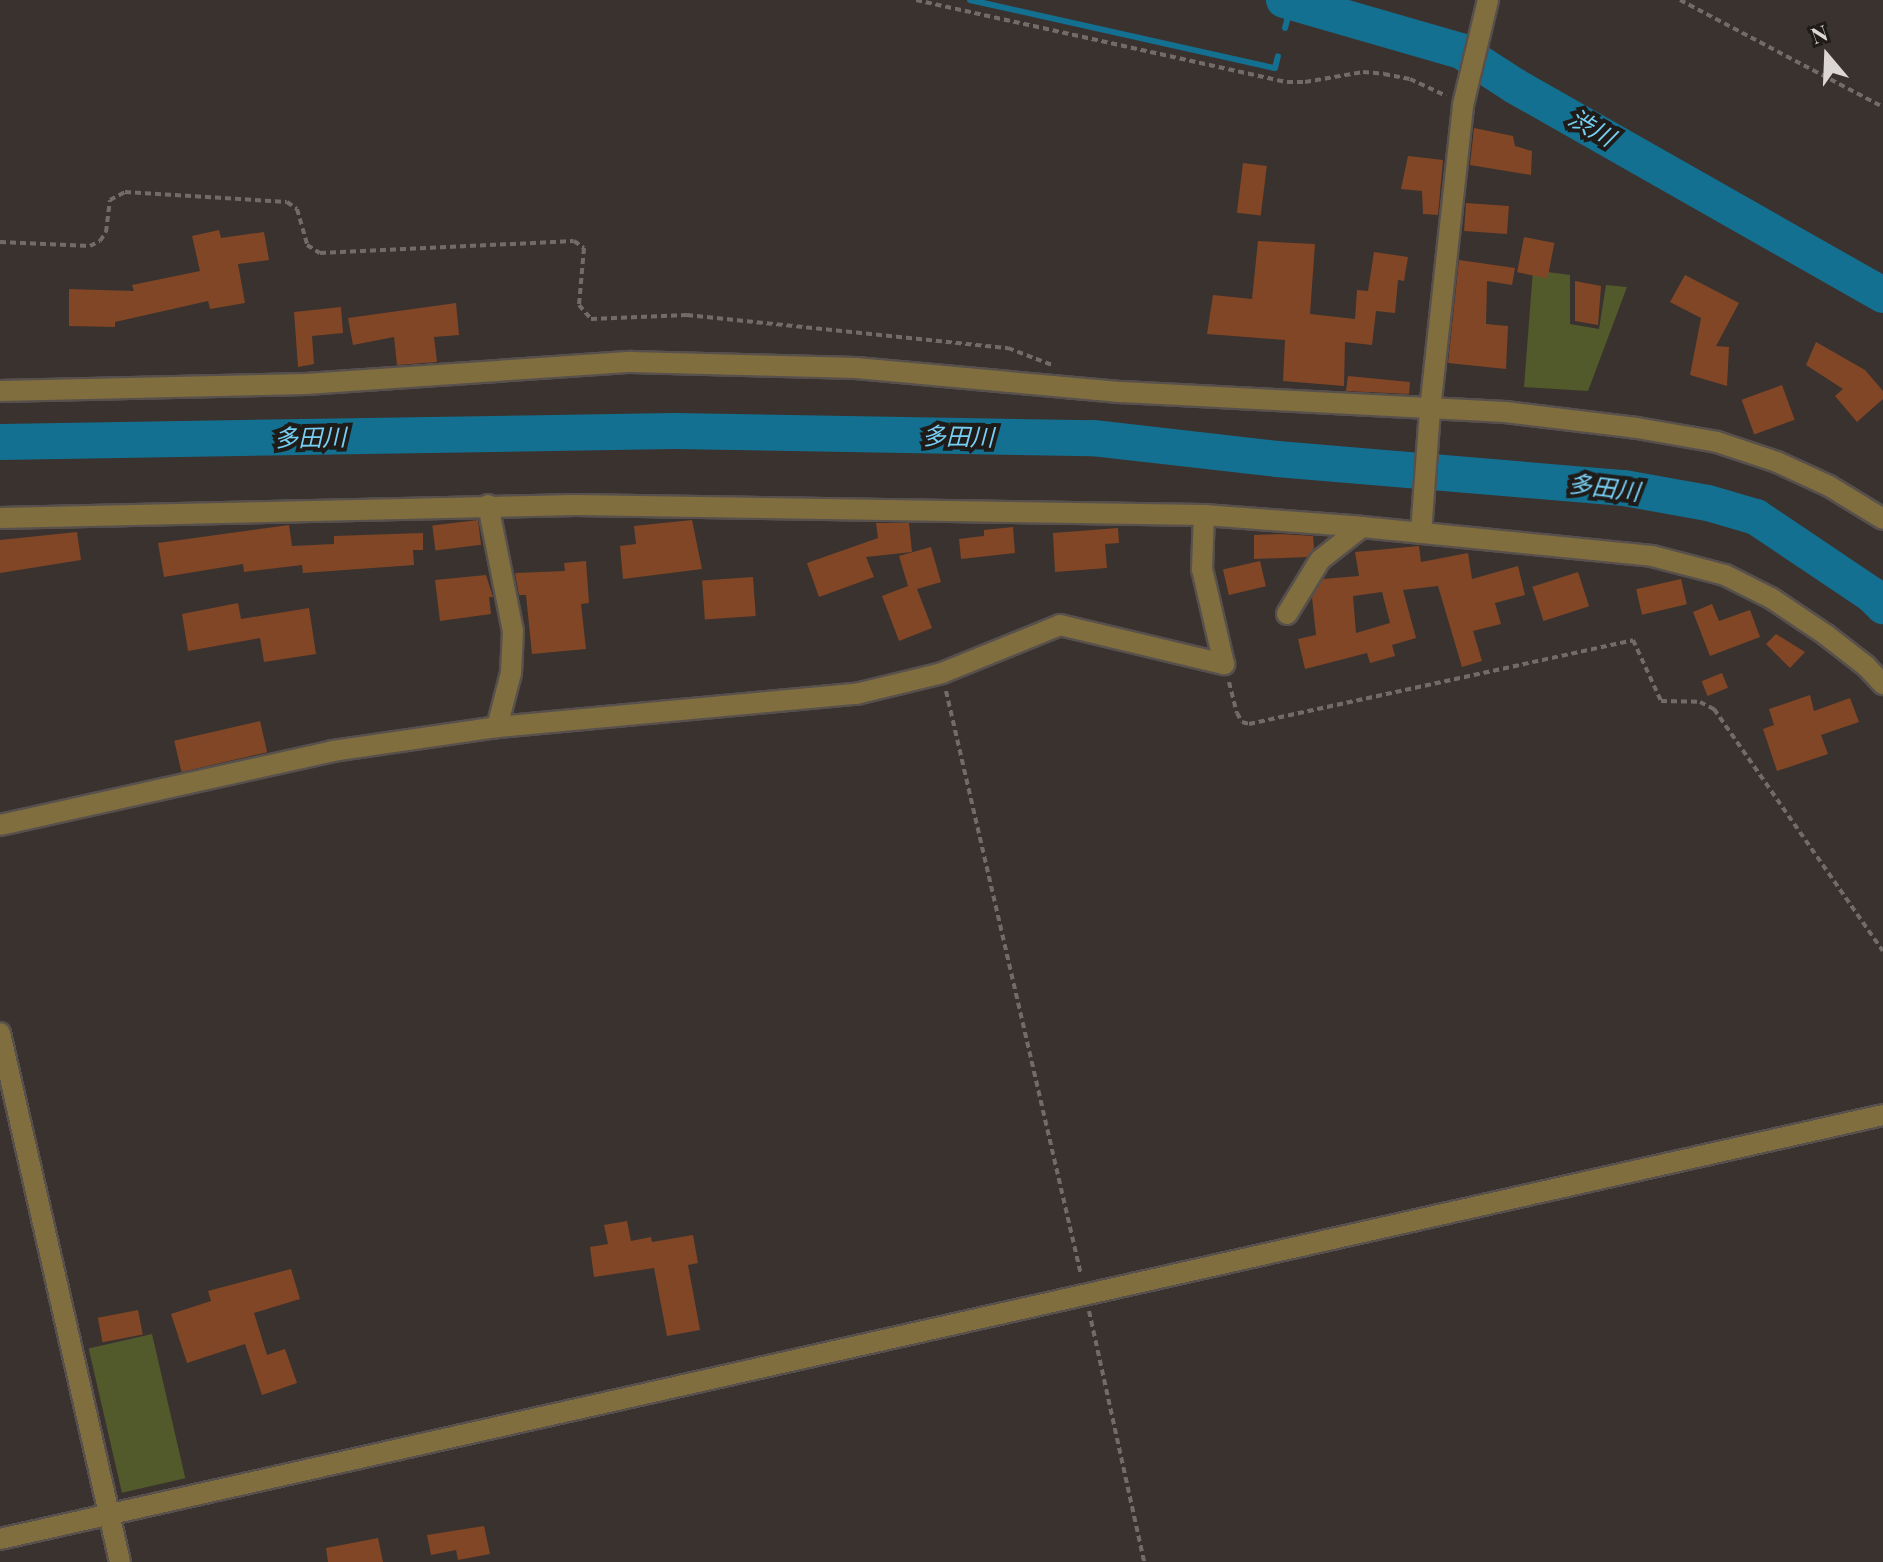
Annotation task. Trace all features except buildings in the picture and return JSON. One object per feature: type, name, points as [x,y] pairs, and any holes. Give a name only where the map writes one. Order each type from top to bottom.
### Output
[{"type":"street","points":[[1422,525],[1430,415],[1464,100],[1486,7]]},
{"type":"street","points":[[0,391],[306,384],[631,362],[856,368],[1430,415],[1505,412],[1637,428],[1717,442],[1777,462],[1829,486],[1883,519]]},
{"type":"street","points":[[0,518],[488,505],[1010,509],[1204,515],[1362,527],[1422,525],[1652,556],[1725,575],[1771,598],[1826,635],[1866,666],[1883,684]]},
{"type":"street","points":[[488,505],[513,631],[511,673],[497,727]]},
{"type":"street","points":[[0,825],[333,751],[497,727],[687,707],[856,694],[942,673],[1060,625],[1224,664],[1202,569],[1204,515]]},
{"type":"street","points":[[1287,614],[1320,560],[1362,527]]},
{"type":"street","points":[[0,1033],[120,1562]]},
{"type":"street","points":[[0,1539],[1883,1115]]},
{"type":"path","points":[[916,0],[1287,82],[1363,72],[1410,79],[1464,100]]},
{"type":"path","points":[[1680,0],[1883,107]]},
{"type":"path","points":[[0,242],[90,246],[100,241],[106,232],[110,200],[125,192],[287,202],[297,209],[307,245],[320,253],[574,241],[584,248],[579,305],[591,319],[687,315],[1008,348],[1065,370]]},
{"type":"path","points":[[1224,664],[1237,713],[1242,722],[1249,724],[1633,640],[1661,701],[1700,702],[1714,709],[1883,951]]},
{"type":"path","points":[[942,673],[1144,1562]]},
{"type":"green space","points":[[1533,270],[1570,275],[1570,324],[1599,329],[1606,285],[1627,287],[1588,391],[1524,387]]},
{"type":"green space","points":[[152,1334],[185,1478],[122,1493],[89,1349]]},
{"type":"waterway","points":[[970,0],[1275,68],[1278,56]]},
{"type":"waterway","name":"渋川","points":[[1284,0],[1461,51],[1515,86],[1883,295]]},
{"type":"waterway","points":[[1285,28],[1292,2]]},
{"type":"waterway","name":"多田川","points":[[0,442],[674,431],[1093,438],[1277,459],[1624,488],[1708,503],[1756,517],[1872,595],[1883,606]]}]
